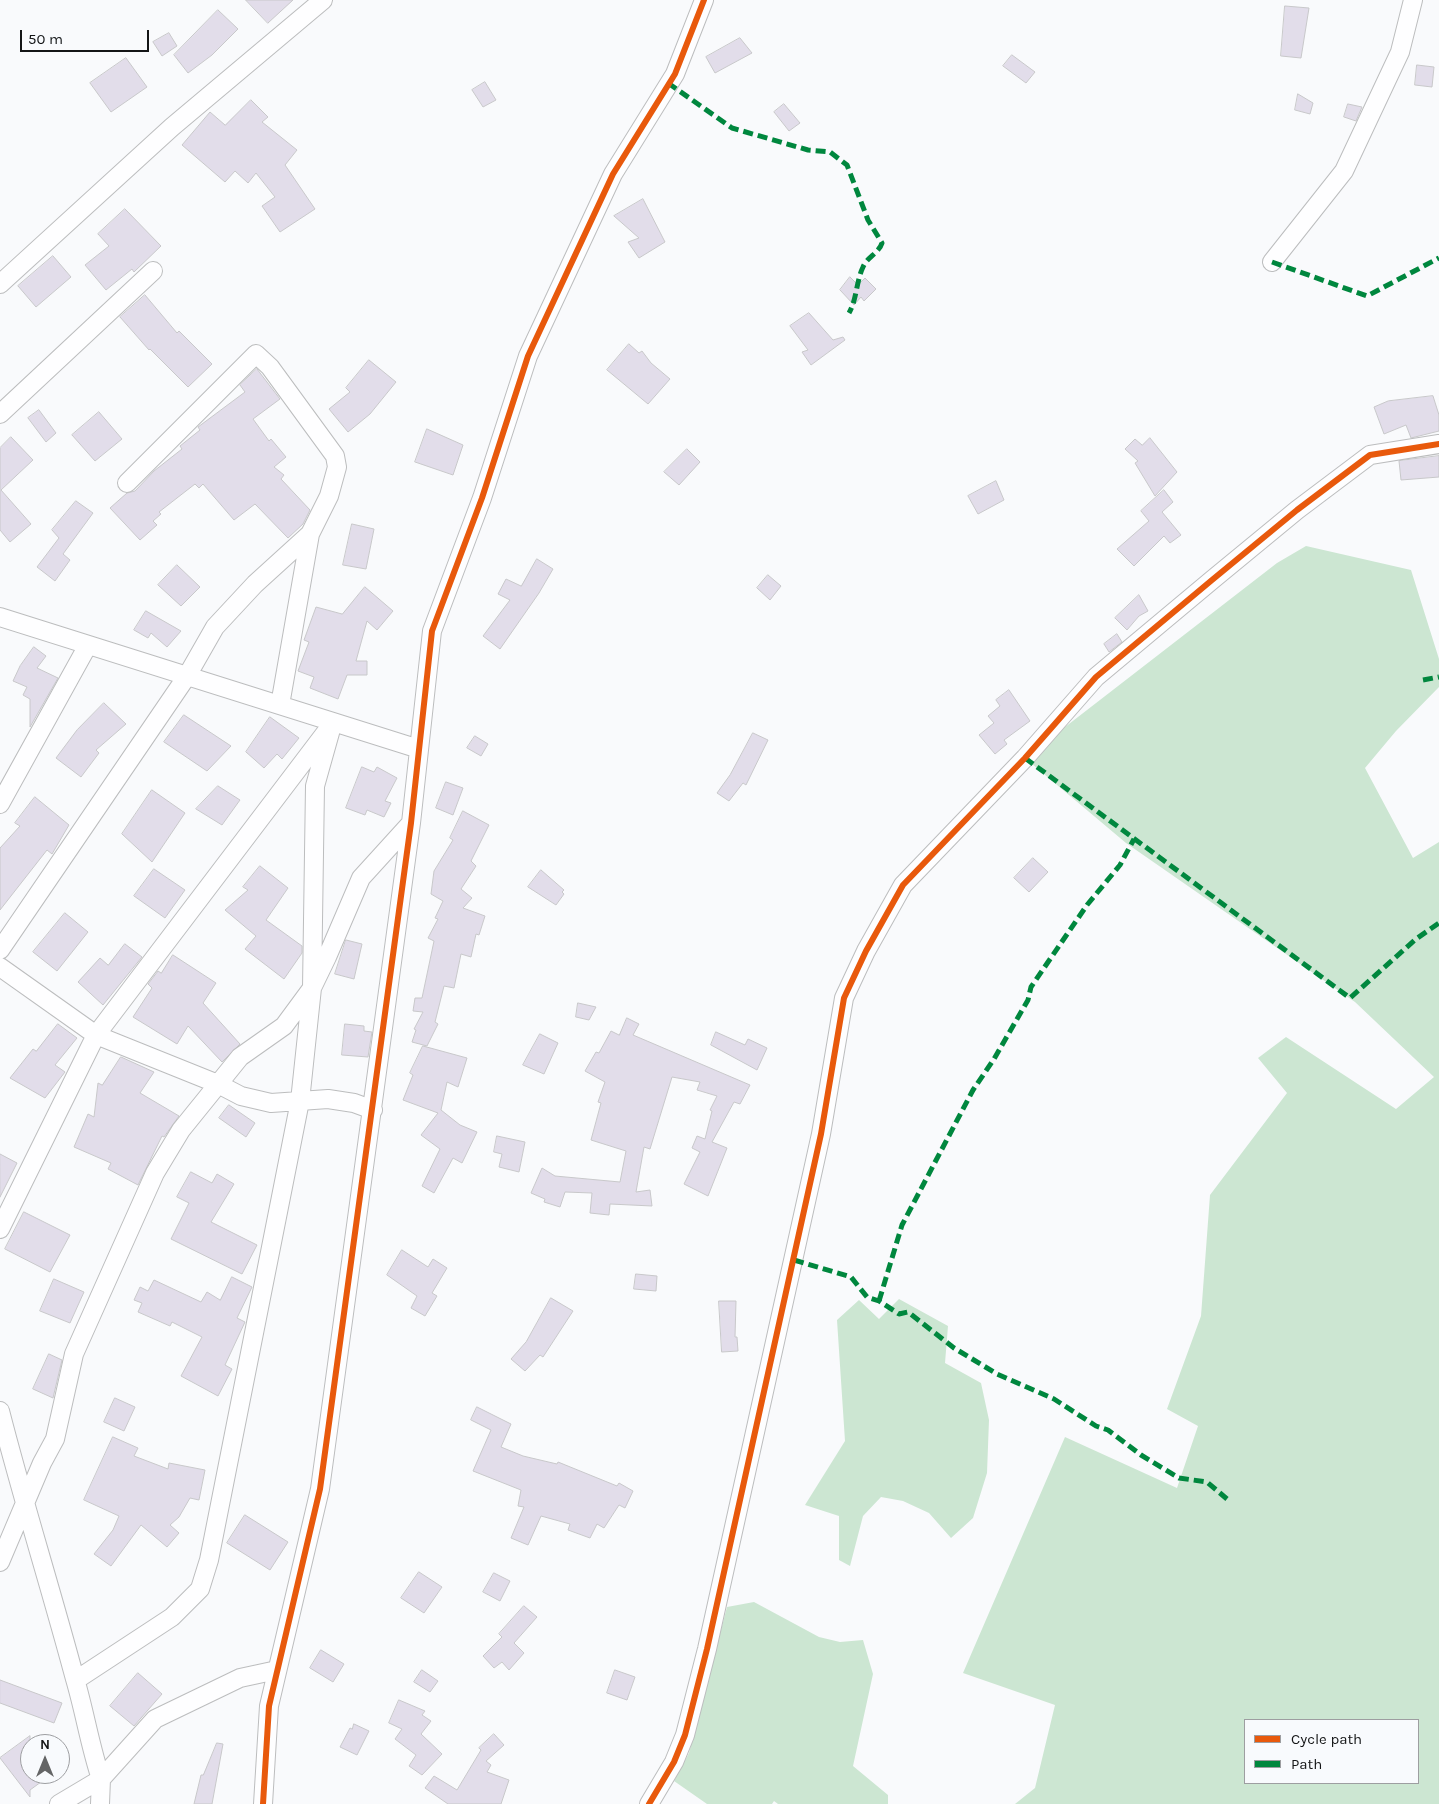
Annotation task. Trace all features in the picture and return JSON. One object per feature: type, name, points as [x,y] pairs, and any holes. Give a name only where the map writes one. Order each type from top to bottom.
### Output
[{"type":"street","points":[[0,284],[172,127],[323,0]]},
{"type":"street","points":[[263,1804],[269,1706],[320,1489],[411,823],[432,631],[482,498],[528,356],[613,174],[675,74],[704,0]]},
{"type":"street","points":[[1272,262],[1344,170],[1400,52],[1413,0]]},
{"type":"street","points":[[0,414],[153,272]]},
{"type":"street","points":[[127,483],[256,354],[270,367],[336,456],[337,467],[329,496],[310,534],[280,705]]},
{"type":"street","points":[[649,1804],[674,1762],[685,1735],[708,1649],[821,1134],[844,998],[866,951],[903,885],[1025,758],[1096,677],[1226,568],[1370,455],[1439,444]]},
{"type":"street","points":[[0,950],[187,676],[215,627],[254,584],[310,534]]},
{"type":"street","points":[[0,617],[419,749]]},
{"type":"street","points":[[0,804],[88,645]]},
{"type":"street","points":[[76,1680],[172,1617],[200,1590],[209,1560],[300,1101],[312,988],[314,786],[333,722]]},
{"type":"street","points":[[0,1229],[96,1035],[333,722]]},
{"type":"street","points":[[0,1562],[42,1463],[56,1439],[74,1354],[155,1173],[181,1130],[240,1057],[284,1026],[312,988],[361,878],[411,823]]},
{"type":"street","points":[[0,967],[96,1035],[218,1084],[241,1096],[271,1103],[328,1099],[354,1102],[373,1110]]},
{"type":"street","points":[[0,1411],[24,1506],[76,1680],[93,1756],[101,1779],[100,1804]]},
{"type":"street","points":[[59,1804],[101,1779],[155,1720],[240,1678],[277,1670]]},
{"type":"green space","points":[[1306,546],[1411,570],[1439,659],[1439,687],[1396,731],[1365,768],[1413,858],[1439,842],[1439,1804],[1015,1804],[1035,1788],[1055,1705],[963,1673],[1065,1437],[1177,1488],[1198,1426],[1167,1409],[1201,1316],[1210,1195],[1287,1093],[1258,1058],[1286,1037],[1396,1109],[1434,1077],[1355,1002],[1126,843],[1025,758],[1277,563]]},
{"type":"green space","points":[[899,1299],[948,1326],[945,1363],[981,1383],[989,1420],[987,1473],[973,1518],[951,1538],[929,1513],[903,1501],[881,1497],[863,1516],[850,1566],[839,1560],[839,1516],[805,1505],[845,1441],[837,1320],[859,1300],[879,1319]]},
{"type":"green space","points":[[754,1602],[819,1637],[840,1642],[863,1640],[873,1674],[853,1766],[888,1795],[888,1804],[778,1804],[774,1801],[772,1804],[707,1804],[674,1781],[689,1753],[727,1607]]},
{"type":"building","points":[[246,0],[293,0],[268,23]]},
{"type":"building","points":[[1285,6],[1309,8],[1301,58],[1281,56]]},
{"type":"building","points":[[218,10],[238,29],[212,55],[188,73],[174,55]]},
{"type":"building","points":[[169,33],[177,46],[162,56],[153,42]]},
{"type":"building","points":[[740,38],[752,53],[715,73],[706,57]]},
{"type":"building","points":[[1012,55],[1035,72],[1026,83],[1003,66]]},
{"type":"building","points":[[126,58],[147,87],[111,112],[90,83]]},
{"type":"building","points":[[1417,65],[1434,67],[1432,87],[1415,85]]},
{"type":"building","points":[[485,82],[496,100],[483,107],[472,90]]},
{"type":"building","points":[[1298,94],[1313,103],[1310,114],[1295,110]]},
{"type":"building","points":[[251,100],[268,117],[262,122],[297,150],[285,165],[315,209],[280,232],[262,206],[275,197],[256,173],[248,183],[235,171],[225,182],[182,145],[210,112],[225,125]]},
{"type":"building","points":[[784,104],[800,123],[789,131],[774,112]]},
{"type":"building","points":[[1348,104],[1362,107],[1356,121],[1344,117]]},
{"type":"building","points":[[643,199],[665,242],[639,258],[628,242],[639,238],[614,216]]},
{"type":"building","points":[[125,209],[161,246],[134,272],[132,269],[106,290],[85,265],[109,246],[98,234]]},
{"type":"building","points":[[53,256],[71,277],[36,307],[18,286]]},
{"type":"building","points":[[850,277],[858,285],[865,278],[876,289],[864,301],[861,297],[854,305],[840,290]]},
{"type":"building","points":[[145,295],[177,333],[179,331],[212,364],[188,387],[149,350],[120,317]]},
{"type":"building","points":[[809,313],[833,340],[843,337],[845,340],[811,365],[802,352],[808,350],[790,326]]},
{"type":"building","points":[[629,344],[639,353],[642,351],[651,363],[670,379],[648,404],[607,370]]},
{"type":"building","points":[[369,360],[396,382],[370,414],[348,432],[329,409],[350,392],[346,388]]},
{"type":"building","points":[[257,369],[280,399],[253,419],[269,441],[271,439],[286,457],[274,467],[284,475],[281,479],[310,510],[303,524],[288,538],[255,504],[234,520],[203,484],[199,488],[195,484],[159,512],[161,514],[153,521],[157,525],[140,540],[110,508],[127,493],[135,491],[154,471],[182,449],[180,446],[200,430],[198,427],[245,392],[240,385]]},
{"type":"building","points":[[1433,396],[1439,415],[1439,431],[1411,438],[1406,425],[1384,434],[1374,407],[1388,401]]},
{"type":"building","points":[[39,410],[56,433],[46,442],[28,418]]},
{"type":"building","points":[[99,412],[122,439],[95,461],[72,435]]},
{"type":"building","points":[[427,429],[463,445],[453,475],[415,462]]},
{"type":"building","points":[[11,437],[33,460],[1,490],[31,524],[10,542],[0,530],[0,448]]},
{"type":"building","points":[[1150,438],[1177,472],[1155,496],[1135,463],[1138,461],[1125,449],[1135,439],[1142,445]]},
{"type":"building","points":[[687,449],[700,462],[679,485],[664,472]]},
{"type":"building","points":[[1439,456],[1439,477],[1401,480],[1399,461]]},
{"type":"building","points":[[996,481],[1004,500],[978,514],[968,496]]},
{"type":"building","points":[[1164,490],[1173,502],[1162,512],[1181,535],[1170,543],[1164,536],[1134,566],[1117,549],[1149,521],[1141,511]]},
{"type":"building","points":[[76,501],[93,513],[63,554],[70,560],[55,581],[37,567],[59,538],[52,530]]},
{"type":"building","points":[[352,524],[374,529],[366,569],[343,565]]},
{"type":"building","points":[[537,559],[553,569],[539,593],[500,649],[483,636],[510,600],[498,594],[506,579],[521,586]]},
{"type":"building","points":[[177,565],[200,587],[181,606],[158,585]]},
{"type":"building","points":[[768,575],[781,586],[770,600],[757,588]]},
{"type":"building","points":[[365,587],[393,611],[377,630],[367,621],[356,661],[367,661],[367,675],[347,675],[338,699],[310,688],[314,677],[298,671],[309,642],[304,640],[316,607],[342,614]]},
{"type":"building","points":[[1139,595],[1148,611],[1139,616],[1127,630],[1115,618]]},
{"type":"building","points":[[146,611],[181,631],[167,647],[151,633],[148,638],[134,630]]},
{"type":"building","points":[[1117,634],[1122,642],[1109,652],[1104,644]]},
{"type":"building","points":[[34,647],[46,656],[37,668],[58,678],[30,727],[30,699],[23,695],[27,687],[13,681],[20,666]]},
{"type":"building","points":[[1009,690],[1030,721],[1004,740],[1007,744],[995,754],[979,735],[994,723],[988,716],[1000,706],[996,700]]},
{"type":"building","points":[[104,703],[126,724],[96,750],[99,753],[81,777],[56,758],[77,730]]},
{"type":"building","points":[[184,715],[231,746],[207,771],[164,742]]},
{"type":"building","points":[[270,717],[299,738],[282,759],[277,754],[264,768],[246,752]]},
{"type":"building","points":[[753,733],[768,740],[746,785],[743,783],[729,801],[717,793],[730,775]]},
{"type":"building","points":[[475,736],[488,744],[481,756],[467,748]]},
{"type":"building","points":[[362,767],[374,772],[377,767],[397,778],[385,801],[391,803],[384,817],[367,810],[365,815],[346,808]]},
{"type":"building","points":[[446,782],[463,788],[453,815],[436,808]]},
{"type":"building","points":[[218,786],[240,800],[222,825],[196,809]]},
{"type":"building","points":[[152,790],[185,813],[152,862],[122,834]]},
{"type":"building","points":[[35,797],[69,825],[52,854],[47,850],[0,910],[0,848],[20,826],[15,823]]},
{"type":"building","points":[[463,811],[489,825],[471,861],[476,866],[461,889],[472,898],[463,908],[485,916],[479,935],[476,934],[471,957],[461,954],[454,988],[444,986],[435,1022],[438,1024],[427,1046],[412,1042],[416,1030],[414,1029],[423,1012],[413,1011],[415,998],[422,998],[434,941],[428,938],[438,919],[435,918],[443,901],[431,894],[434,871],[453,840],[450,838]]},
{"type":"building","points":[[1033,858],[1048,872],[1029,892],[1014,878]]},
{"type":"building","points":[[260,866],[288,888],[266,920],[302,946],[302,953],[284,979],[245,949],[256,936],[225,910],[248,890],[243,887]]},
{"type":"building","points":[[154,869],[185,890],[165,918],[134,896]]},
{"type":"building","points":[[541,870],[564,890],[562,892],[564,894],[556,905],[528,887]]},
{"type":"building","points":[[65,913],[88,932],[57,971],[33,952]]},
{"type":"building","points":[[346,940],[362,944],[354,979],[335,974]]},
{"type":"building","points":[[125,944],[142,957],[103,1005],[78,982],[100,958],[108,965]]},
{"type":"building","points":[[173,955],[216,983],[203,1003],[240,1044],[222,1062],[188,1026],[177,1044],[133,1017],[152,988],[148,984],[158,971],[161,973]]},
{"type":"building","points":[[578,1003],[596,1007],[589,1020],[576,1017]]},
{"type":"building","points":[[627,1018],[639,1024],[633,1035],[750,1085],[740,1104],[734,1102],[712,1142],[727,1148],[708,1196],[684,1184],[700,1152],[692,1148],[697,1136],[705,1139],[712,1111],[710,1110],[717,1096],[697,1090],[700,1082],[672,1077],[650,1149],[644,1147],[636,1192],[650,1190],[652,1206],[610,1204],[609,1215],[590,1213],[592,1193],[565,1192],[560,1207],[544,1202],[545,1199],[531,1193],[542,1168],[555,1176],[620,1182],[626,1151],[591,1140],[601,1103],[598,1102],[605,1082],[585,1071],[596,1052],[599,1053],[611,1031],[619,1035]]},
{"type":"building","points":[[58,1024],[77,1038],[55,1065],[65,1072],[45,1098],[10,1078],[33,1049],[36,1051]]},
{"type":"building","points":[[345,1024],[364,1026],[364,1031],[372,1032],[368,1057],[342,1055]]},
{"type":"building","points":[[716,1032],[745,1045],[748,1039],[767,1048],[757,1070],[711,1045]]},
{"type":"building","points":[[540,1034],[558,1043],[544,1074],[523,1065]]},
{"type":"building","points":[[423,1046],[467,1058],[458,1087],[447,1082],[441,1110],[460,1125],[477,1132],[462,1163],[453,1158],[434,1193],[422,1186],[440,1149],[421,1135],[438,1113],[403,1100],[413,1075],[410,1073]]},
{"type":"building","points":[[121,1057],[154,1072],[140,1093],[179,1116],[164,1137],[162,1136],[138,1185],[108,1169],[111,1163],[74,1147],[88,1114],[94,1117],[98,1083],[102,1085]]},
{"type":"building","points":[[229,1105],[255,1123],[246,1137],[219,1118]]},
{"type":"building","points":[[497,1136],[525,1142],[519,1172],[499,1167],[502,1154],[494,1152]]},
{"type":"building","points":[[0,1154],[17,1163],[0,1197]]},
{"type":"building","points":[[191,1172],[212,1183],[217,1174],[234,1184],[211,1222],[257,1245],[242,1274],[171,1239],[189,1203],[177,1197]]},
{"type":"building","points":[[24,1212],[70,1235],[50,1272],[5,1249]]},
{"type":"building","points":[[402,1250],[428,1267],[433,1259],[447,1268],[432,1293],[437,1296],[425,1316],[411,1308],[417,1296],[387,1275]]},
{"type":"building","points":[[636,1274],[657,1276],[656,1291],[634,1289]]},
{"type":"building","points":[[232,1277],[252,1287],[237,1318],[245,1322],[225,1365],[232,1369],[218,1396],[181,1376],[202,1337],[172,1322],[170,1326],[138,1312],[142,1303],[134,1300],[140,1287],[148,1291],[154,1280],[201,1302],[207,1292],[220,1300]]},
{"type":"building","points":[[54,1279],[84,1292],[70,1323],[40,1311]]},
{"type":"building","points":[[551,1298],[573,1311],[543,1357],[540,1355],[525,1371],[511,1359],[526,1342]]},
{"type":"building","points":[[719,1301],[736,1301],[735,1337],[737,1337],[738,1351],[722,1352]]},
{"type":"building","points":[[49,1354],[62,1360],[53,1398],[33,1389]]},
{"type":"building","points":[[115,1398],[135,1407],[124,1431],[104,1422]]},
{"type":"building","points":[[477,1407],[511,1424],[501,1447],[523,1456],[557,1464],[558,1462],[617,1486],[619,1483],[633,1491],[625,1508],[619,1505],[604,1528],[597,1524],[590,1538],[568,1530],[570,1524],[541,1516],[528,1545],[511,1538],[524,1507],[518,1506],[521,1490],[473,1471],[491,1430],[471,1420]]},
{"type":"building","points":[[113,1437],[138,1448],[134,1456],[168,1469],[169,1463],[205,1470],[199,1500],[190,1498],[179,1517],[170,1525],[179,1533],[167,1547],[141,1525],[111,1566],[94,1554],[113,1530],[119,1516],[84,1500]]},
{"type":"building","points":[[245,1515],[288,1542],[270,1570],[227,1543]]},
{"type":"building","points":[[419,1572],[442,1587],[424,1613],[401,1598]]},
{"type":"building","points":[[494,1573],[510,1581],[500,1601],[483,1592]]},
{"type":"building","points":[[524,1606],[537,1617],[514,1643],[524,1653],[509,1670],[502,1662],[494,1668],[483,1656],[502,1637],[499,1634]]},
{"type":"building","points":[[321,1650],[344,1664],[333,1682],[310,1668]]},
{"type":"building","points":[[422,1670],[438,1681],[430,1692],[414,1682]]},
{"type":"building","points":[[615,1670],[635,1677],[627,1700],[607,1693]]},
{"type":"building","points":[[138,1673],[162,1694],[134,1726],[110,1706]]},
{"type":"building","points":[[0,1680],[62,1703],[54,1723],[0,1703]]},
{"type":"building","points":[[399,1700],[425,1711],[422,1715],[431,1721],[421,1734],[442,1754],[422,1775],[409,1766],[416,1755],[395,1739],[402,1729],[389,1723]]},
{"type":"building","points":[[354,1724],[369,1731],[357,1755],[340,1747]]},
{"type":"building","points":[[494,1734],[504,1745],[486,1761],[491,1765],[487,1772],[509,1780],[501,1804],[448,1804],[425,1788],[434,1776],[457,1790],[481,1750],[479,1748]]},
{"type":"building","points":[[20,1743],[20,1784],[0,1758]]},
{"type":"building","points":[[217,1743],[223,1744],[212,1804],[194,1804],[201,1775],[203,1775]]},
{"type":"building","points":[[20,1784],[38,1784],[30,1790],[30,1797]]},
{"type":"marked path","points":[[668,83],[732,128],[808,150],[830,152],[847,165],[868,220],[882,243],[863,267],[854,302],[849,313]]},
{"type":"marked path","points":[[1272,262],[1367,296],[1439,258]]},
{"type":"marked path","points":[[1423,680],[1439,677]]},
{"type":"marked path","points":[[1025,758],[1350,998],[1416,939],[1439,923]]},
{"type":"marked path","points":[[879,1301],[902,1225],[973,1090],[994,1059],[1028,1000],[1031,987],[1087,905],[1120,865],[1134,839]]},
{"type":"marked path","points":[[794,1260],[851,1277],[867,1297],[879,1301],[899,1314],[908,1312],[954,1348],[997,1374],[1054,1399],[1096,1426],[1108,1430],[1141,1455],[1179,1478],[1207,1482],[1227,1499]]},
{"type":"cycle path","points":[[263,1804],[269,1706],[320,1489],[411,823],[432,631],[482,498],[528,356],[613,174],[675,74],[704,0]]},
{"type":"cycle path","points":[[649,1804],[674,1762],[685,1735],[707,1649],[821,1134],[844,998],[866,951],[903,885],[1025,758],[1096,677],[1297,510],[1370,455],[1439,444]]}]
